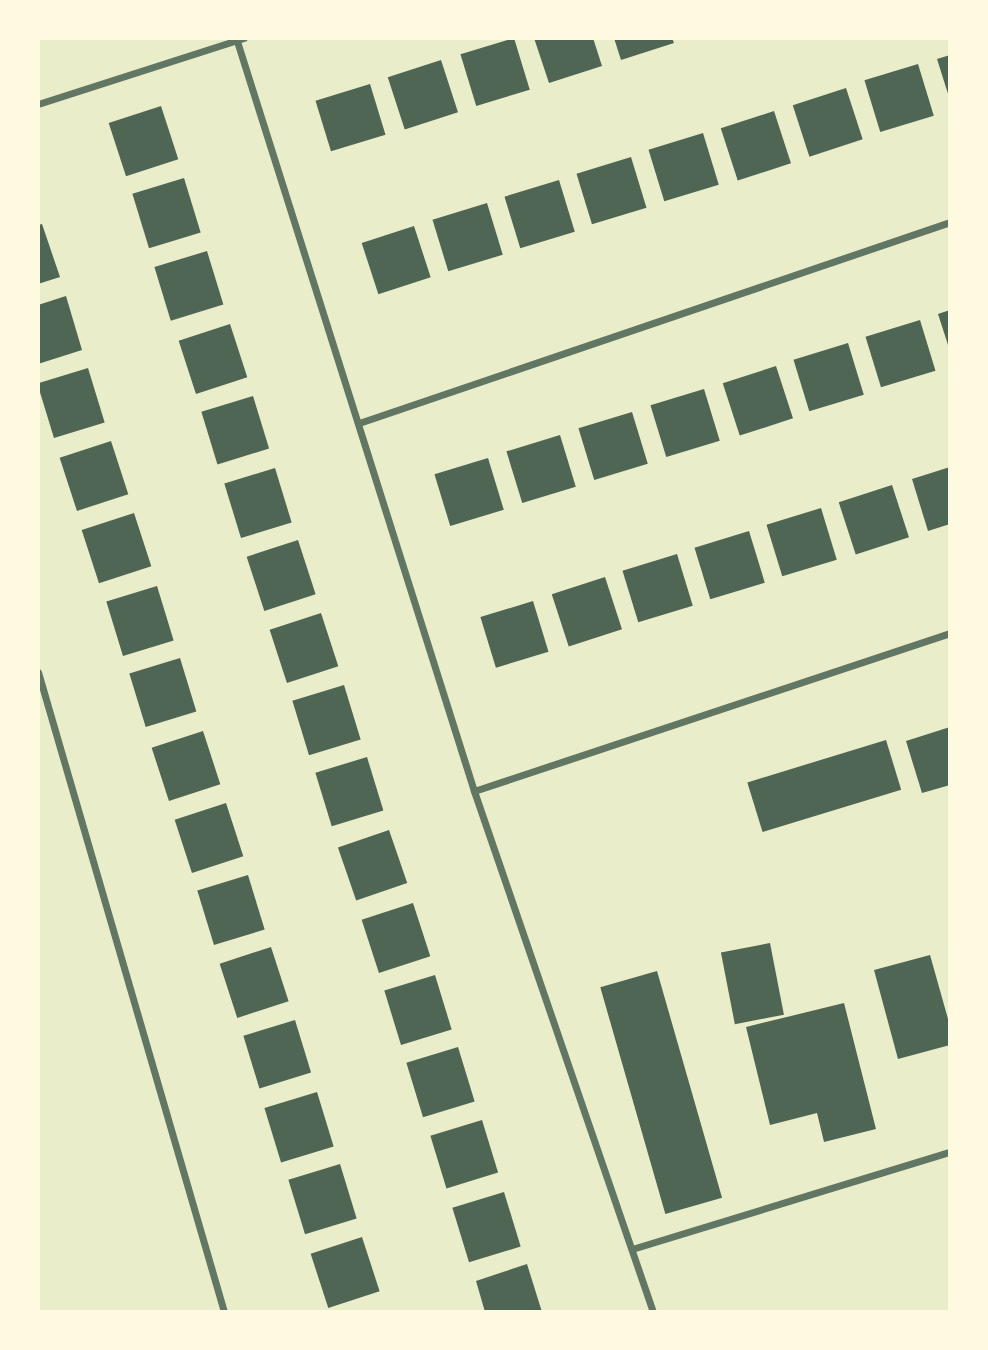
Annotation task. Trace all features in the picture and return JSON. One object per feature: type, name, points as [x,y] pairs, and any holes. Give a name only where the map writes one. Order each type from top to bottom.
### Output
[{"type":"street","points":[[38,104],[239,39],[474,791],[653,1311]]},
{"type":"street","points":[[359,424],[950,222]]},
{"type":"street","points":[[474,791],[950,633]]},
{"type":"street","points":[[38,672],[224,1311]]},
{"type":"street","points":[[632,1249],[950,1152]]},
{"type":"building","points":[[514,38],[530,90],[476,106],[460,54]]},
{"type":"building","points":[[534,38],[593,38],[602,66],[549,83]]},
{"type":"building","points":[[614,38],[672,38],[674,43],[621,60]]},
{"type":"building","points":[[950,55],[950,97],[949,97],[937,59]]},
{"type":"building","points":[[441,60],[458,112],[405,130],[388,77]]},
{"type":"building","points":[[918,64],[934,116],[880,132],[864,80]]},
{"type":"building","points":[[370,84],[385,135],[331,151],[315,101]]},
{"type":"building","points":[[846,88],[863,139],[809,157],[793,105]]},
{"type":"building","points":[[161,106],[178,159],[126,176],[109,123]]},
{"type":"building","points":[[774,111],[791,163],[738,181],[721,128]]},
{"type":"building","points":[[703,133],[719,185],[664,201],[648,150]]},
{"type":"building","points":[[631,157],[646,208],[592,224],[576,174]]},
{"type":"building","points":[[184,178],[201,233],[149,248],[132,194]]},
{"type":"building","points":[[559,180],[575,232],[520,248],[504,197]]},
{"type":"building","points":[[487,203],[503,255],[448,271],[432,220]]},
{"type":"building","points":[[42,224],[60,277],[38,284],[38,225]]},
{"type":"building","points":[[414,226],[431,277],[378,294],[362,243]]},
{"type":"building","points":[[207,251],[223,305],[171,321],[154,267]]},
{"type":"building","points":[[66,296],[82,350],[38,364],[38,305]]},
{"type":"building","points":[[950,310],[950,348],[949,348],[938,314]]},
{"type":"building","points":[[920,320],[935,371],[881,387],[865,337]]},
{"type":"building","points":[[230,324],[247,377],[196,394],[179,341]]},
{"type":"building","points":[[848,343],[864,395],[809,411],[793,360]]},
{"type":"building","points":[[776,366],[793,418],[740,436],[723,383]]},
{"type":"building","points":[[88,368],[105,423],[54,438],[38,383]]},
{"type":"building","points":[[704,389],[720,441],[666,457],[650,405]]},
{"type":"building","points":[[253,396],[269,449],[217,464],[201,412]]},
{"type":"building","points":[[632,412],[648,464],[594,480],[578,428]]},
{"type":"building","points":[[560,435],[576,487],[522,503],[506,451]]},
{"type":"building","points":[[111,441],[128,494],[77,511],[60,458]]},
{"type":"building","points":[[488,458],[504,510],[450,526],[434,474]]},
{"type":"building","points":[[950,467],[950,524],[928,531],[912,479]]},
{"type":"building","points":[[275,468],[292,523],[241,538],[224,483]]},
{"type":"building","points":[[892,485],[909,537],[856,555],[839,502]]},
{"type":"building","points":[[821,508],[837,560],[782,576],[766,525]]},
{"type":"building","points":[[134,513],[151,566],[99,583],[82,530]]},
{"type":"building","points":[[749,531],[765,583],[710,599],[694,548]]},
{"type":"building","points":[[298,540],[316,594],[264,611],[247,557]]},
{"type":"building","points":[[677,554],[693,606],[638,622],[622,571]]},
{"type":"building","points":[[605,577],[622,629],[569,647],[552,594]]},
{"type":"building","points":[[157,586],[174,641],[123,656],[106,601]]},
{"type":"building","points":[[533,601],[548,652],[496,668],[480,617]]},
{"type":"building","points":[[321,613],[338,666],[287,683],[270,630]]},
{"type":"building","points":[[180,658],[196,712],[146,727],[129,673]]},
{"type":"building","points":[[344,685],[361,740],[309,755],[292,701]]},
{"type":"building","points":[[950,727],[950,785],[922,793],[906,741]]},
{"type":"building","points":[[203,731],[220,784],[169,801],[152,748]]},
{"type":"building","points":[[886,740],[901,790],[763,832],[747,782]]},
{"type":"building","points":[[367,757],[383,811],[332,826],[315,773]]},
{"type":"building","points":[[226,803],[243,856],[192,873],[175,820]]},
{"type":"building","points":[[389,830],[407,883],[356,901],[338,848]]},
{"type":"building","points":[[248,875],[265,930],[214,945],[197,890]]},
{"type":"building","points":[[413,903],[430,956],[379,973],[362,920]]},
{"type":"building","points":[[770,943],[784,1015],[735,1024],[721,953]]},
{"type":"building","points":[[271,947],[289,1001],[237,1018],[220,964]]},
{"type":"building","points":[[930,955],[950,1026],[950,1045],[898,1059],[874,970]]},
{"type":"building","points":[[657,971],[722,1198],[665,1214],[600,987]]},
{"type":"building","points":[[435,975],[452,1030],[401,1045],[384,990]]},
{"type":"building","points":[[844,1003],[876,1129],[824,1142],[817,1113],[770,1125],[746,1027]]},
{"type":"building","points":[[295,1020],[311,1073],[259,1088],[243,1036]]},
{"type":"building","points":[[458,1047],[475,1102],[423,1117],[406,1063]]},
{"type":"building","points":[[317,1092],[334,1147],[281,1163],[264,1108]]},
{"type":"building","points":[[482,1120],[498,1173],[446,1188],[430,1136]]},
{"type":"building","points":[[340,1164],[357,1219],[305,1234],[288,1180]]},
{"type":"building","points":[[504,1192],[521,1247],[469,1262],[452,1208]]},
{"type":"building","points":[[362,1237],[380,1291],[328,1308],[311,1254]]},
{"type":"building","points":[[527,1264],[542,1312],[485,1312],[476,1281]]}]
